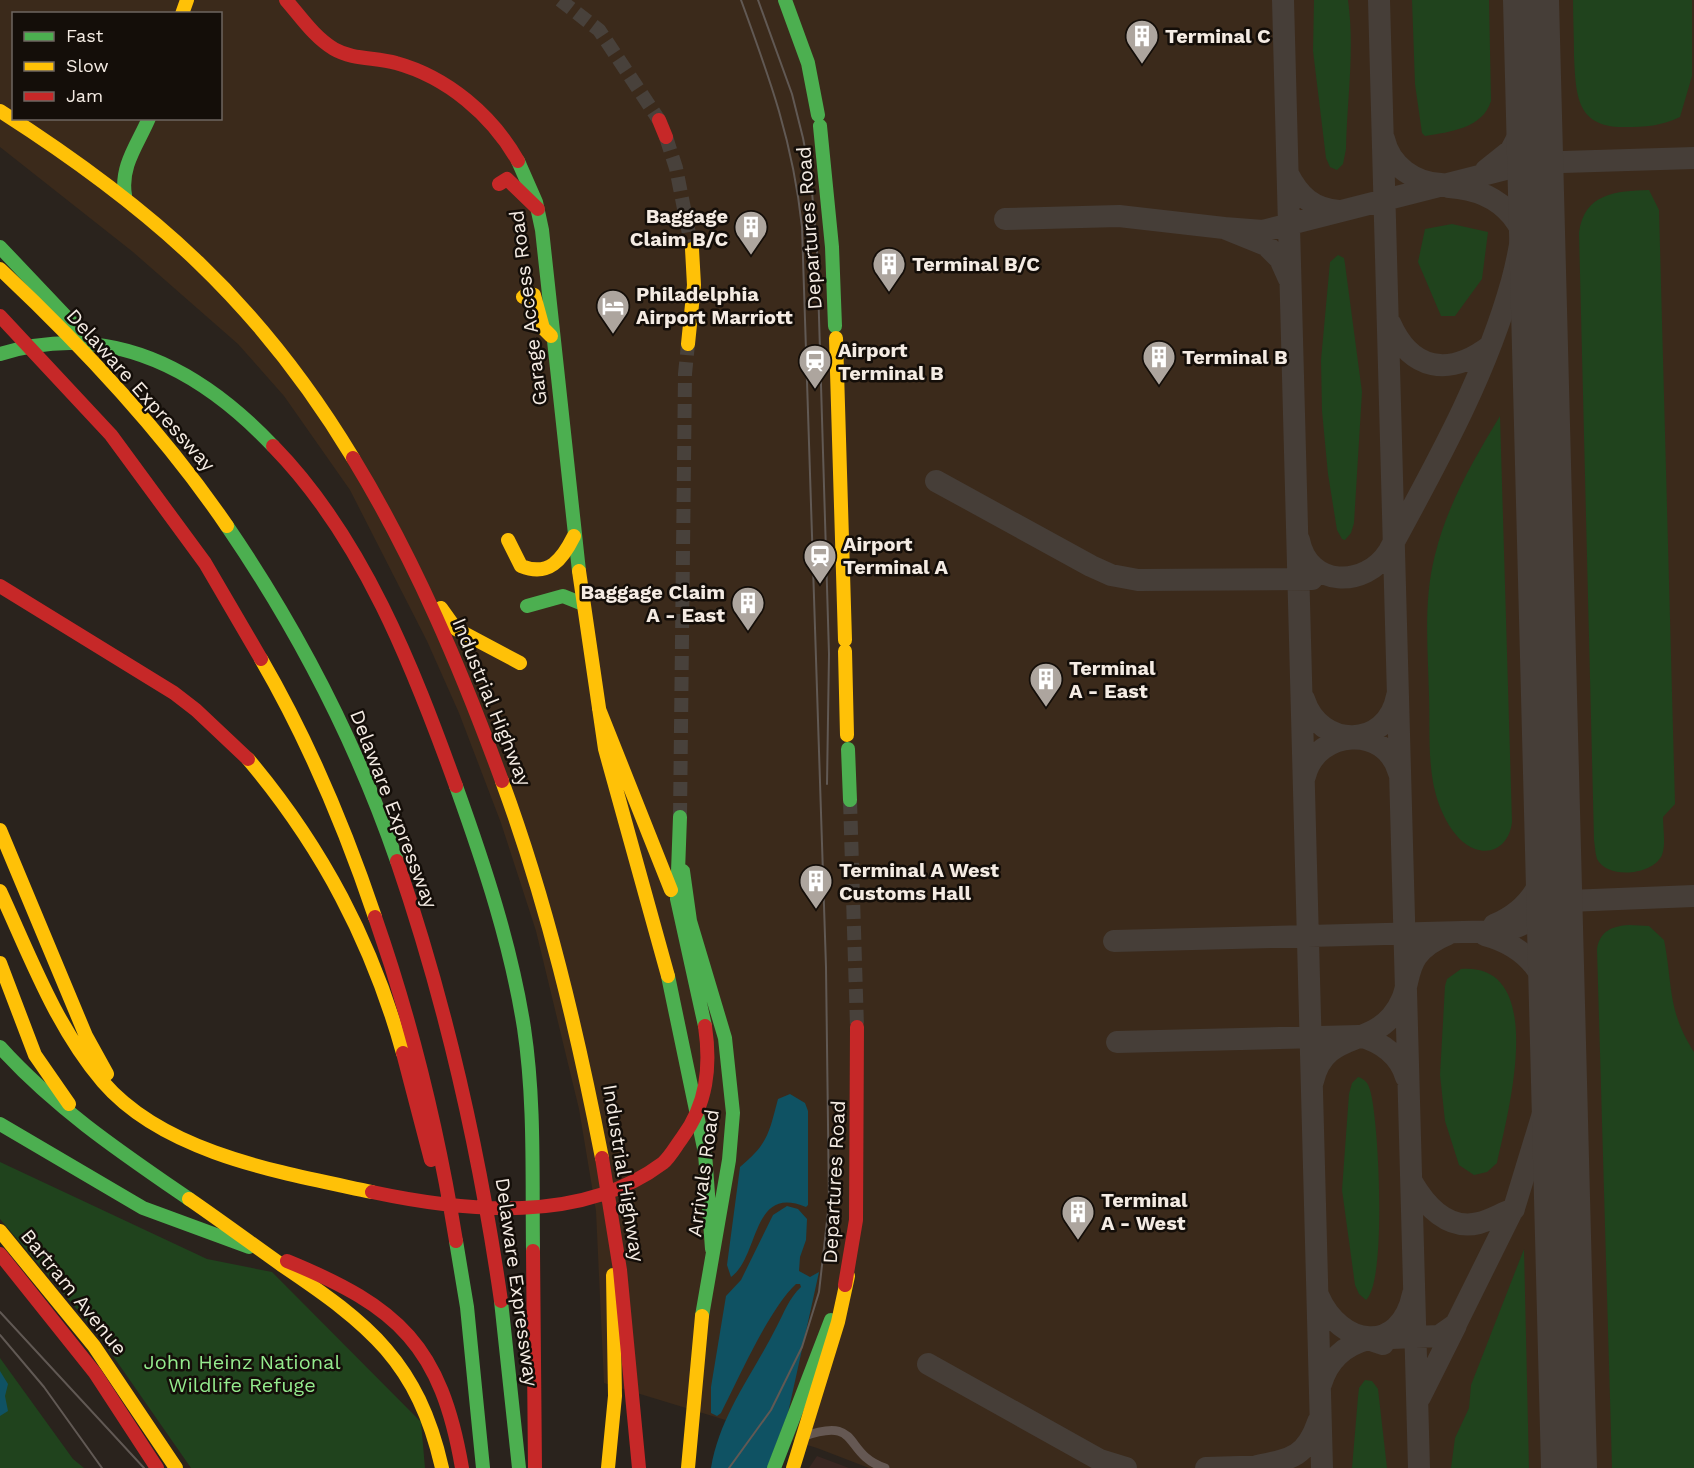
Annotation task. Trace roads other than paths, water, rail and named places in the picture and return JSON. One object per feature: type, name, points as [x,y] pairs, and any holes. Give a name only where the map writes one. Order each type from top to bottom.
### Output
[{"type":"main road","name":"Garage Access Road","points":[[286,0],[336,50],[397,63],[445,84],[469,102],[494,127],[514,153],[528,178],[538,209],[574,535],[598,710]]},
{"type":"main road","name":"Departures Road","points":[[785,0],[808,63],[819,120],[832,247],[849,800]]},
{"type":"main road","name":"Industrial Highway","points":[[14,120],[84,165],[125,195],[210,271],[256,321],[299,375],[364,474],[418,577],[456,660],[495,759],[539,887],[578,1032],[596,1116],[628,1329],[639,1468]]},
{"type":"main road","points":[[125,195],[122,184],[124,170],[148,120]]},
{"type":"main road","points":[[659,120],[666,137]]},
{"type":"main road","points":[[499,184],[507,179],[538,209]]},
{"type":"main road","points":[[0,248],[120,375],[159,421],[191,473]]},
{"type":"main road","points":[[688,344],[694,285],[692,249]]},
{"type":"main road","name":"Delaware Expressway","points":[[0,269],[90,358],[191,473],[259,573],[304,650],[357,763],[411,905],[446,1020],[487,1198],[509,1349],[519,1468]]},
{"type":"main road","points":[[523,297],[528,293],[534,295],[543,328],[553,336]]},
{"type":"main road","points":[[0,316],[88,408],[163,500],[231,601],[276,679],[306,739],[355,853],[401,993],[439,1146],[464,1287],[475,1366],[483,1468]]},
{"type":"main road","points":[[0,354],[32,345],[66,340],[136,351],[183,372],[219,395],[259,430],[302,477],[338,531],[382,609],[415,680],[452,772],[504,940],[518,998],[527,1057],[532,1132],[535,1468]]},
{"type":"main road","points":[[0,359],[31,350],[64,346],[136,351]]},
{"type":"main road","points":[[508,540],[521,566],[534,571],[544,569],[561,559],[574,535]]},
{"type":"main road","points":[[418,577],[453,627],[520,663]]},
{"type":"main road","points":[[0,586],[157,683],[196,711],[255,767],[282,798],[310,838],[350,914],[393,1027],[418,1108],[464,1287]]},
{"type":"main road","points":[[527,606],[563,596],[584,604]]},
{"type":"main road","points":[[0,891],[72,1038],[92,1070],[108,1089],[141,1117],[177,1138],[219,1154],[390,1197],[463,1206],[525,1207],[583,1200],[623,1187],[661,1163],[688,1134],[707,1089],[708,1046],[680,919],[656,849],[616,759],[598,710]]},
{"type":"main road","points":[[598,710],[605,749],[679,1013],[705,1153],[712,1249]]},
{"type":"main road","name":"Arrivals Road","points":[[680,919],[675,871],[680,817],[688,912],[723,1029],[732,1095],[731,1145],[695,1356],[688,1468]]},
{"type":"main road","points":[[0,830],[86,1035],[112,1080],[133,1103],[164,1126],[190,1139],[262,1165]]},
{"type":"main road","points":[[0,963],[21,1027],[43,1072],[82,1118],[142,1167]]},
{"type":"main road","name":"Departures Road","points":[[774,1468],[848,1276],[856,1205],[856,1027]]},
{"type":"main road","points":[[0,1047],[46,1095],[77,1122],[346,1310],[377,1337],[402,1368],[420,1399],[442,1468]]},
{"type":"main road","points":[[0,1124],[153,1213],[330,1277],[370,1299],[405,1331],[436,1376],[452,1414],[462,1468]]},
{"type":"main road","points":[[608,1468],[615,1396],[610,1204]]},
{"type":"main road","name":"Bartram Avenue","points":[[0,1231],[50,1289],[99,1354],[176,1468]]},
{"type":"main road","name":"Bartram Avenue","points":[[0,1254],[95,1373],[157,1468]]},
{"type":"main road","points":[[793,1468],[838,1322],[848,1276]]},
{"type":"street","points":[[802,1437],[826,1429],[840,1430],[851,1438],[864,1456],[885,1468]]},
{"type":"water","points":[[790,1094],[805,1103],[808,1111],[808,1205],[806,1207],[788,1203],[775,1205],[759,1225],[740,1267],[731,1277],[727,1265],[740,1167],[766,1137],[778,1099]]},
{"type":"water","points":[[787,1206],[798,1209],[807,1219],[806,1240],[800,1257],[799,1271],[810,1277],[819,1272],[788,1413],[767,1468],[711,1468],[715,1448],[738,1395],[790,1301],[801,1287],[800,1284],[796,1284],[775,1310],[721,1413],[717,1416],[711,1413],[711,1387],[726,1296],[741,1280],[773,1215]]},
{"type":"water","points":[[0,1371],[8,1384],[5,1396],[8,1411],[0,1416]]},
{"type":"tunnel","points":[[560,0],[599,30],[659,120]]},
{"type":"tunnel","points":[[666,137],[676,168],[692,249]]},
{"type":"tunnel","points":[[680,817],[685,374],[688,344]]},
{"type":"tunnel","points":[[850,800],[857,1027]]},
{"type":"railway","points":[[729,1468],[771,1410],[802,1347],[819,1292],[829,1203],[826,967],[802,227],[793,167],[779,111],[741,0]]},
{"type":"railway","points":[[758,0],[792,94],[811,180],[817,250],[829,654],[827,784]]},
{"type":"railway","points":[[0,1312],[144,1468]]},
{"type":"railway","points":[[0,1335],[44,1387],[102,1468]]},
{"type":"place","name":"Terminal C","points":[[1142,65]]},
{"type":"place","name":"Baggage Claim B/C","points":[[751,256]]},
{"type":"place","name":"Terminal B/C","points":[[889,293]]},
{"type":"place","name":"Philadelphia Airport Marriott","points":[[613,335]]},
{"type":"place","name":"Terminal B","points":[[1159,386]]},
{"type":"place","name":"Airport Terminal B","points":[[815,390]]},
{"type":"place","name":"Airport Terminal A","points":[[820,585]]},
{"type":"place","name":"Baggage Claim A - East","points":[[748,632]]},
{"type":"place","name":"Terminal A - East","points":[[1046,708]]},
{"type":"place","name":"Terminal A West Customs Hall","points":[[816,910]]},
{"type":"place","name":"Terminal A - West","points":[[1078,1241]]},
{"type":"park label","name":"John Heinz National Wildlife Refuge","points":[[242,1374]]}]
